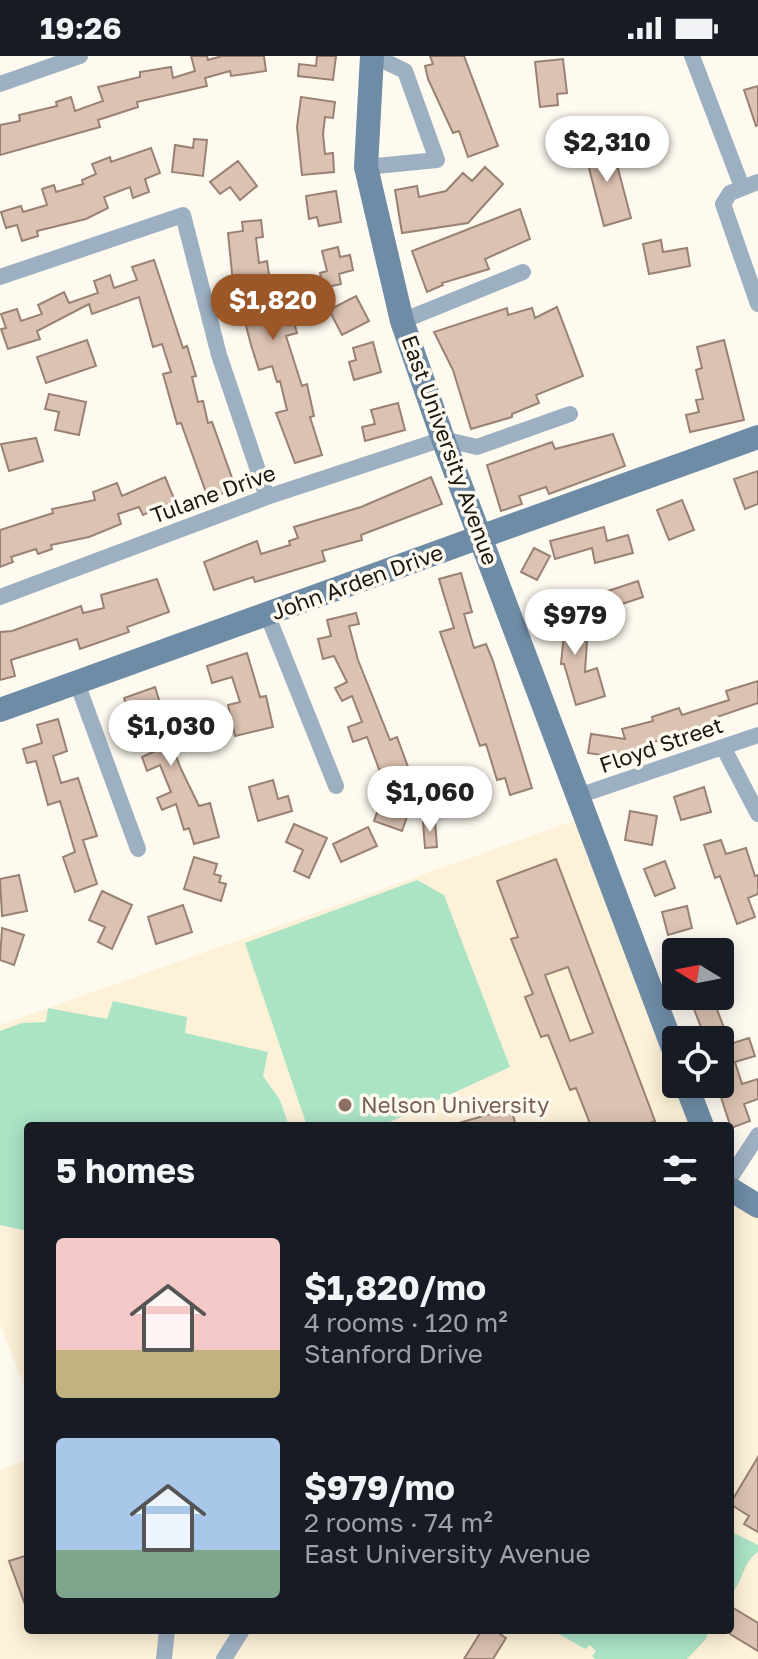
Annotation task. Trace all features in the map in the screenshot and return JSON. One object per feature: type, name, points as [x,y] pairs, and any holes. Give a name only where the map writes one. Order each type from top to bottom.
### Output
[{"type":"street","name":"East University Avenue","points":[[373,56],[366,167],[402,321],[443,439],[665,1026]]},
{"type":"street","points":[[366,167],[437,160],[405,71],[373,56]]},
{"type":"street","points":[[692,56],[750,184],[730,193],[723,204],[758,304]]},
{"type":"street","points":[[0,84],[75,57]]},
{"type":"street","points":[[0,277],[183,215],[219,355],[267,497]]},
{"type":"street","points":[[402,321],[523,272]]},
{"type":"street","points":[[443,439],[477,447],[570,414]]},
{"type":"street","name":"John Arden Drive","points":[[0,710],[758,437]]},
{"type":"street","name":"Tulane Drive","points":[[0,597],[267,497],[443,439]]},
{"type":"street","points":[[267,614],[336,786]]},
{"type":"street","points":[[77,683],[138,849]]},
{"type":"street","name":"Floyd Street","points":[[578,796],[758,735]]},
{"type":"street","points":[[723,747],[758,814]]},
{"type":"street","points":[[691,1098],[700,1122]]},
{"type":"street","points":[[734,1172],[758,1135]]},
{"type":"street","points":[[734,1191],[758,1206]]},
{"type":"street","points":[[164,1659],[167,1634]]},
{"type":"street","points":[[224,1659],[240,1634]]},
{"type":"shaded area","name":"Nelson University","points":[[579,819],[662,1034],[662,1098],[683,1098],[696,1122],[24,1122],[24,1386],[0,1323],[0,1025]]},
{"type":"shaded area","points":[[734,1199],[758,1214],[758,1659],[0,1659],[0,1470],[24,1461],[24,1634],[734,1634]]},
{"type":"green space","points":[[417,880],[444,895],[510,1067],[390,1122],[306,1122],[245,943]]},
{"type":"green space","points":[[113,1001],[187,1017],[185,1033],[268,1052],[263,1076],[280,1100],[288,1122],[24,1122],[24,1230],[0,1225],[0,1031],[22,1023],[46,1022],[48,1008],[107,1019]]},
{"type":"green space","points":[[734,1533],[758,1545],[758,1552],[748,1562],[734,1590]]},
{"type":"green space","points":[[559,1634],[708,1634],[687,1659],[595,1659],[592,1656],[596,1651],[590,1645],[585,1649]]},
{"type":"building","points":[[191,56],[207,56],[208,60],[222,56],[264,56],[266,71],[231,76],[230,71],[205,78],[207,86],[137,102],[138,107],[98,120],[100,127],[0,155],[0,125],[20,121],[19,115],[57,106],[56,102],[71,97],[75,111],[103,101],[98,87],[140,77],[140,72],[171,67],[173,78],[195,71]]},
{"type":"building","points":[[317,56],[336,56],[333,80],[298,76],[299,64],[316,66]]},
{"type":"building","points":[[430,56],[464,56],[498,146],[468,157],[459,131],[453,133],[428,79],[425,66],[433,64]]},
{"type":"building","points":[[563,59],[567,93],[557,94],[558,105],[540,107],[535,62]]},
{"type":"building","points":[[758,86],[758,125],[756,126],[744,90]]},
{"type":"building","points":[[301,97],[335,102],[333,118],[325,117],[323,134],[325,154],[333,153],[334,172],[302,175],[297,127]]},
{"type":"building","points":[[194,139],[207,140],[203,176],[172,172],[175,145],[193,148]]},
{"type":"building","points":[[611,142],[631,218],[604,226],[584,149]]},
{"type":"building","points":[[151,148],[160,173],[145,179],[149,192],[133,198],[130,187],[104,197],[108,208],[86,219],[37,231],[38,236],[22,241],[17,225],[6,228],[1,212],[21,206],[23,212],[47,205],[42,189],[54,185],[56,192],[83,184],[82,180],[96,174],[92,164],[110,157],[111,162]]},
{"type":"building","points":[[238,161],[257,186],[240,200],[230,187],[220,194],[210,182]]},
{"type":"building","points":[[485,167],[503,184],[468,223],[402,233],[395,190],[417,186],[419,197],[446,191],[463,173],[472,181]]},
{"type":"building","points":[[336,191],[341,222],[319,226],[317,217],[309,219],[306,196]]},
{"type":"building","points":[[520,209],[530,239],[485,259],[489,269],[442,283],[427,292],[412,251]]},
{"type":"building","points":[[261,220],[263,237],[256,238],[259,263],[267,261],[272,295],[267,296],[273,320],[292,315],[297,333],[286,336],[302,386],[307,384],[314,416],[310,417],[322,455],[295,463],[276,413],[287,410],[280,381],[277,382],[272,366],[259,370],[251,345],[244,318],[252,316],[247,281],[233,283],[228,233],[243,231],[242,222]]},
{"type":"building","points":[[661,240],[663,252],[687,248],[690,266],[649,274],[643,244]]},
{"type":"building","points":[[338,247],[340,257],[350,255],[353,270],[339,274],[341,284],[323,288],[320,273],[327,271],[322,251]]},
{"type":"building","points":[[154,260],[183,348],[187,346],[196,376],[192,377],[198,402],[203,401],[208,423],[212,422],[236,489],[208,498],[181,423],[177,424],[163,374],[171,372],[162,344],[153,347],[139,297],[92,314],[89,304],[37,331],[40,339],[8,349],[1,329],[6,328],[1,314],[17,309],[21,321],[42,314],[38,305],[64,292],[69,303],[98,293],[94,281],[110,275],[114,288],[137,280],[132,267]]},
{"type":"building","points":[[356,296],[369,321],[342,335],[329,310]]},
{"type":"building","points":[[557,307],[583,376],[536,395],[539,403],[512,414],[512,417],[471,429],[453,370],[434,332],[507,308],[508,315],[532,308],[535,318]]},
{"type":"building","points":[[87,340],[96,366],[46,383],[37,357]]},
{"type":"building","points":[[724,340],[744,420],[690,432],[686,415],[699,412],[696,400],[703,399],[696,370],[702,368],[697,347]]},
{"type":"building","points":[[373,342],[381,372],[354,380],[349,362],[356,360],[353,348]]},
{"type":"building","points":[[49,394],[86,402],[79,435],[55,430],[59,412],[45,409]]},
{"type":"building","points":[[398,403],[405,430],[365,441],[362,427],[375,424],[371,410]]},
{"type":"building","points":[[613,434],[625,466],[549,494],[546,487],[519,496],[522,504],[501,511],[487,465],[552,442],[555,449]]},
{"type":"building","points":[[36,438],[43,461],[9,471],[1,444]]},
{"type":"building","points":[[758,471],[758,504],[745,509],[734,479]]},
{"type":"building","points":[[165,477],[175,501],[143,515],[139,507],[118,514],[121,524],[89,537],[51,545],[52,549],[38,554],[36,549],[11,557],[13,562],[0,567],[0,530],[53,513],[52,509],[95,500],[93,492],[117,483],[122,496]]},
{"type":"building","points":[[431,477],[442,504],[361,535],[362,540],[322,551],[325,561],[255,582],[253,577],[214,590],[204,562],[257,541],[261,554],[290,545],[289,541],[298,538],[294,527],[361,507]]},
{"type":"building","points":[[682,500],[694,530],[669,540],[657,510]]},
{"type":"building","points":[[604,527],[607,541],[628,535],[633,553],[595,563],[592,548],[555,559],[550,541]]},
{"type":"building","points":[[534,548],[550,556],[537,580],[521,572]]},
{"type":"building","points":[[461,573],[472,612],[464,614],[474,648],[486,644],[532,788],[510,795],[505,778],[497,780],[486,744],[480,746],[440,632],[454,628],[439,579]]},
{"type":"building","points":[[157,579],[169,612],[127,627],[129,632],[80,649],[77,639],[11,660],[15,676],[0,680],[0,632],[12,631],[81,606],[83,613],[104,608],[101,595]]},
{"type":"building","points":[[638,581],[643,597],[613,607],[608,591]]},
{"type":"building","points":[[568,603],[577,640],[587,641],[585,672],[597,668],[605,696],[576,705],[564,664],[561,664],[564,633],[553,635],[546,608]]},
{"type":"building","points":[[356,613],[359,624],[349,626],[358,660],[390,740],[397,737],[408,767],[382,777],[367,737],[353,742],[348,727],[362,722],[352,696],[342,701],[335,688],[347,682],[334,656],[323,659],[318,639],[331,636],[327,620]]},
{"type":"building","points":[[247,653],[260,697],[266,696],[273,727],[235,736],[228,705],[240,702],[232,677],[212,683],[207,666]]},
{"type":"building","points":[[758,681],[758,703],[717,717],[719,722],[654,742],[655,747],[614,757],[588,753],[591,734],[625,739],[622,729],[653,721],[652,717],[679,708],[682,715],[729,700],[726,691]]},
{"type":"building","points":[[155,687],[165,719],[162,720],[181,769],[199,806],[210,803],[219,837],[194,844],[189,828],[184,830],[176,804],[162,810],[157,798],[171,792],[160,765],[147,771],[142,757],[155,751],[143,721],[133,724],[124,698]]},
{"type":"building","points":[[58,719],[67,751],[53,756],[61,783],[78,778],[97,836],[83,840],[97,884],[75,892],[63,857],[75,852],[60,801],[48,805],[36,761],[27,763],[23,749],[42,743],[37,725]]},
{"type":"building","points":[[273,780],[278,799],[288,796],[292,811],[258,821],[249,787]]},
{"type":"building","points":[[704,787],[711,812],[681,820],[674,797]]},
{"type":"building","points":[[385,790],[407,798],[402,812],[408,814],[402,831],[374,821]]},
{"type":"building","points":[[630,811],[657,816],[652,845],[625,840]]},
{"type":"building","points":[[435,821],[437,847],[425,848],[423,822]]},
{"type":"building","points":[[294,824],[327,838],[309,878],[294,871],[303,850],[286,842]]},
{"type":"building","points":[[368,827],[377,846],[341,862],[333,844]]},
{"type":"building","points":[[721,840],[726,854],[746,848],[755,876],[758,875],[758,894],[748,898],[755,917],[737,924],[720,876],[715,878],[704,845]]},
{"type":"building","points":[[194,857],[217,864],[214,874],[221,876],[219,882],[226,884],[221,901],[184,889]]},
{"type":"building","points":[[556,859],[655,1121],[589,1122],[576,1088],[570,1090],[548,1035],[541,1037],[525,997],[533,994],[511,939],[518,937],[497,881]],"holes":[[[568,967],[593,1033],[570,1041],[545,975]]]},
{"type":"building","points":[[665,861],[675,888],[655,896],[644,869]]},
{"type":"building","points":[[19,875],[27,911],[2,916],[0,879]]},
{"type":"building","points":[[102,891],[132,905],[112,949],[98,942],[105,927],[89,920]]},
{"type":"building","points":[[183,905],[192,932],[156,944],[148,917]]},
{"type":"building","points":[[687,906],[692,928],[668,935],[662,912]]},
{"type":"building","points":[[2,928],[24,935],[14,965],[0,960]]},
{"type":"building","points":[[694,1010],[717,1010],[723,1026],[701,1026]]},
{"type":"building","points":[[749,1038],[755,1056],[735,1062],[742,1084],[758,1079],[758,1099],[744,1104],[750,1121],[734,1127],[734,1122],[729,1122],[721,1098],[734,1098],[734,1043]]},
{"type":"building","points":[[511,1108],[515,1122],[462,1122]]},
{"type":"building","points":[[758,1457],[758,1532],[744,1524],[749,1516],[734,1507],[734,1497]]},
{"type":"building","points":[[24,1556],[24,1602],[9,1561]]},
{"type":"building","points":[[734,1608],[758,1623],[758,1651],[730,1634],[734,1634]]},
{"type":"building","points":[[480,1634],[500,1634],[506,1638],[493,1659],[464,1659]]},
{"type":"place","name":"Nelson University","points":[[345,1105]]}]
